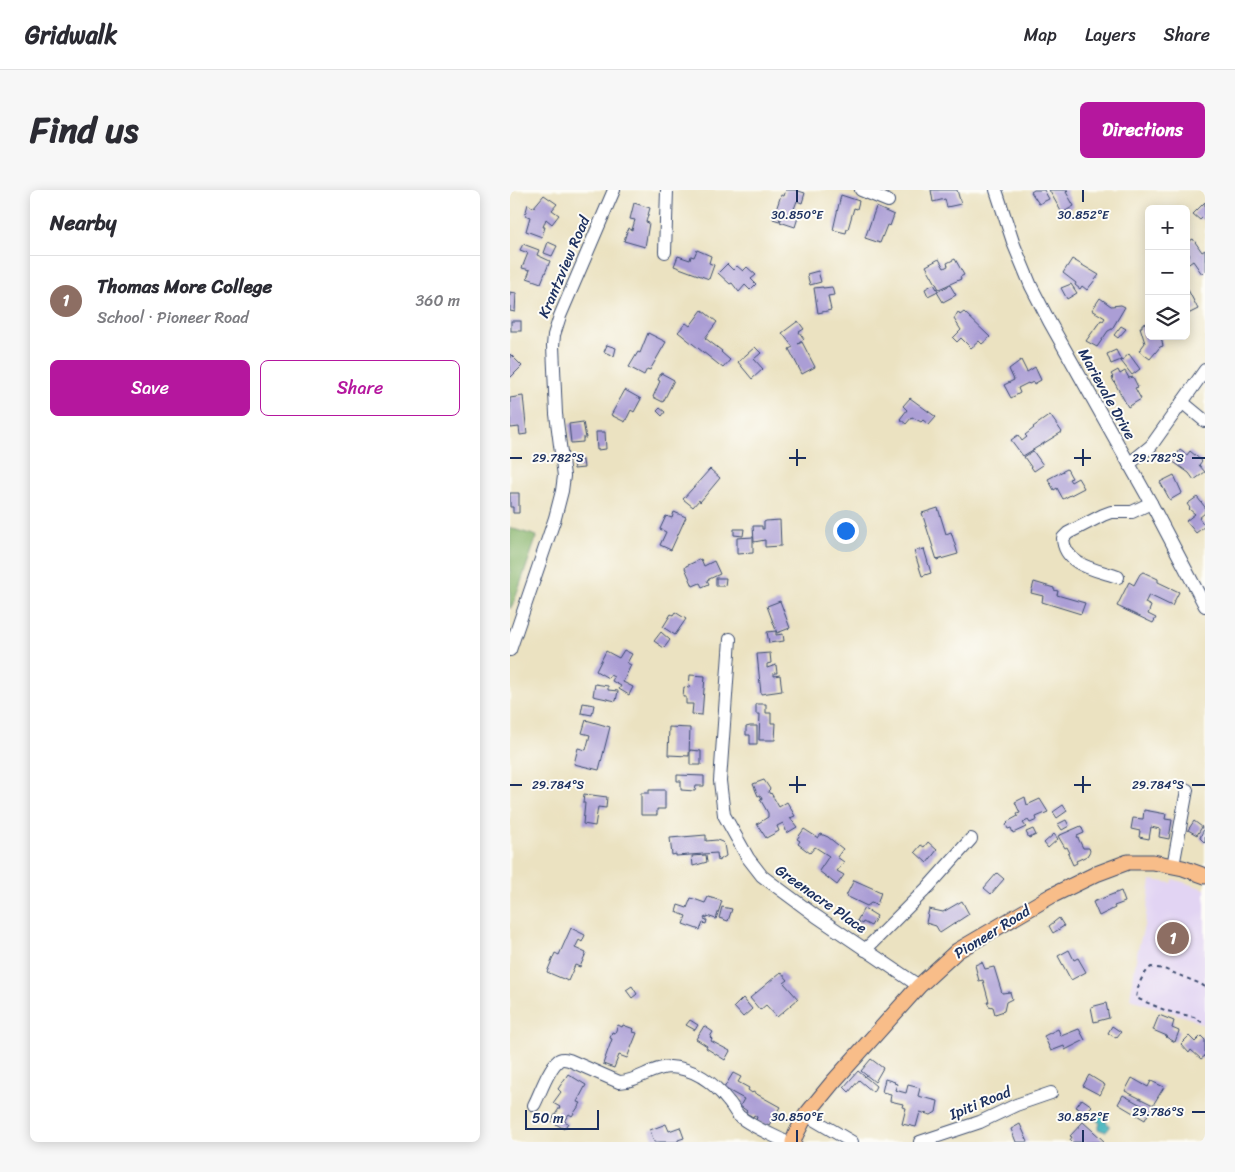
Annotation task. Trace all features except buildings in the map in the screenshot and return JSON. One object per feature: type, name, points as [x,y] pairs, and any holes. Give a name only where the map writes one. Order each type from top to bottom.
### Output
[{"type":"main road","name":"Pioneer Road","points":[[793,1142],[806,1115],[839,1075],[919,986],[957,952],[1051,896],[1096,874],[1128,862],[1153,862],[1205,876]]},
{"type":"street","name":"Krantzview Road","points":[[510,650],[555,518],[562,491],[564,476],[556,414],[552,346],[554,335],[560,316],[614,190]]},
{"type":"street","points":[[665,252],[667,190]]},
{"type":"street","points":[[861,190],[888,201]]},
{"type":"street","name":"Marievale Drive","points":[[996,190],[1014,245],[1031,286],[1083,384],[1151,503],[1205,606]]},
{"type":"street","points":[[1128,464],[1148,449],[1158,438],[1205,370]]},
{"type":"street","points":[[1182,402],[1205,421]]},
{"type":"street","points":[[1138,481],[1148,449]]},
{"type":"street","points":[[1118,577],[1083,566],[1066,551],[1063,545],[1063,538],[1068,533],[1103,515],[1111,512],[1132,512],[1151,503]]},
{"type":"street","name":"Greenacre Place","points":[[730,639],[720,781],[724,815],[748,858],[762,876],[919,986]]},
{"type":"street","points":[[1173,866],[1187,790]]},
{"type":"street","points":[[866,950],[929,886],[971,839]]},
{"type":"street","points":[[534,1105],[556,1062],[561,1059],[569,1060],[619,1082],[625,1082],[657,1069],[681,1068],[690,1070],[706,1080],[726,1098],[744,1120],[786,1142]]},
{"type":"street","name":"Ipiti Road","points":[[920,1142],[980,1122],[1016,1105],[1050,1093]]},
{"type":"street","points":[[806,1115],[852,1142]]},
{"type":"path","points":[[1205,987],[1164,969],[1151,967],[1142,975],[1137,987],[1136,998],[1168,1011],[1194,1017],[1205,1024]]},
{"type":"shaded area","points":[[1173,879],[1205,889],[1205,1026],[1192,1019],[1130,999],[1151,880],[1172,883]]},
{"type":"green space","points":[[510,528],[537,536],[510,609]]},
{"type":"water","points":[[1101,1114],[1110,1127],[1106,1132],[1098,1129],[1100,1123],[1096,1120]]},
{"type":"place","name":"Thomas More College","points":[[1173,938]]}]
